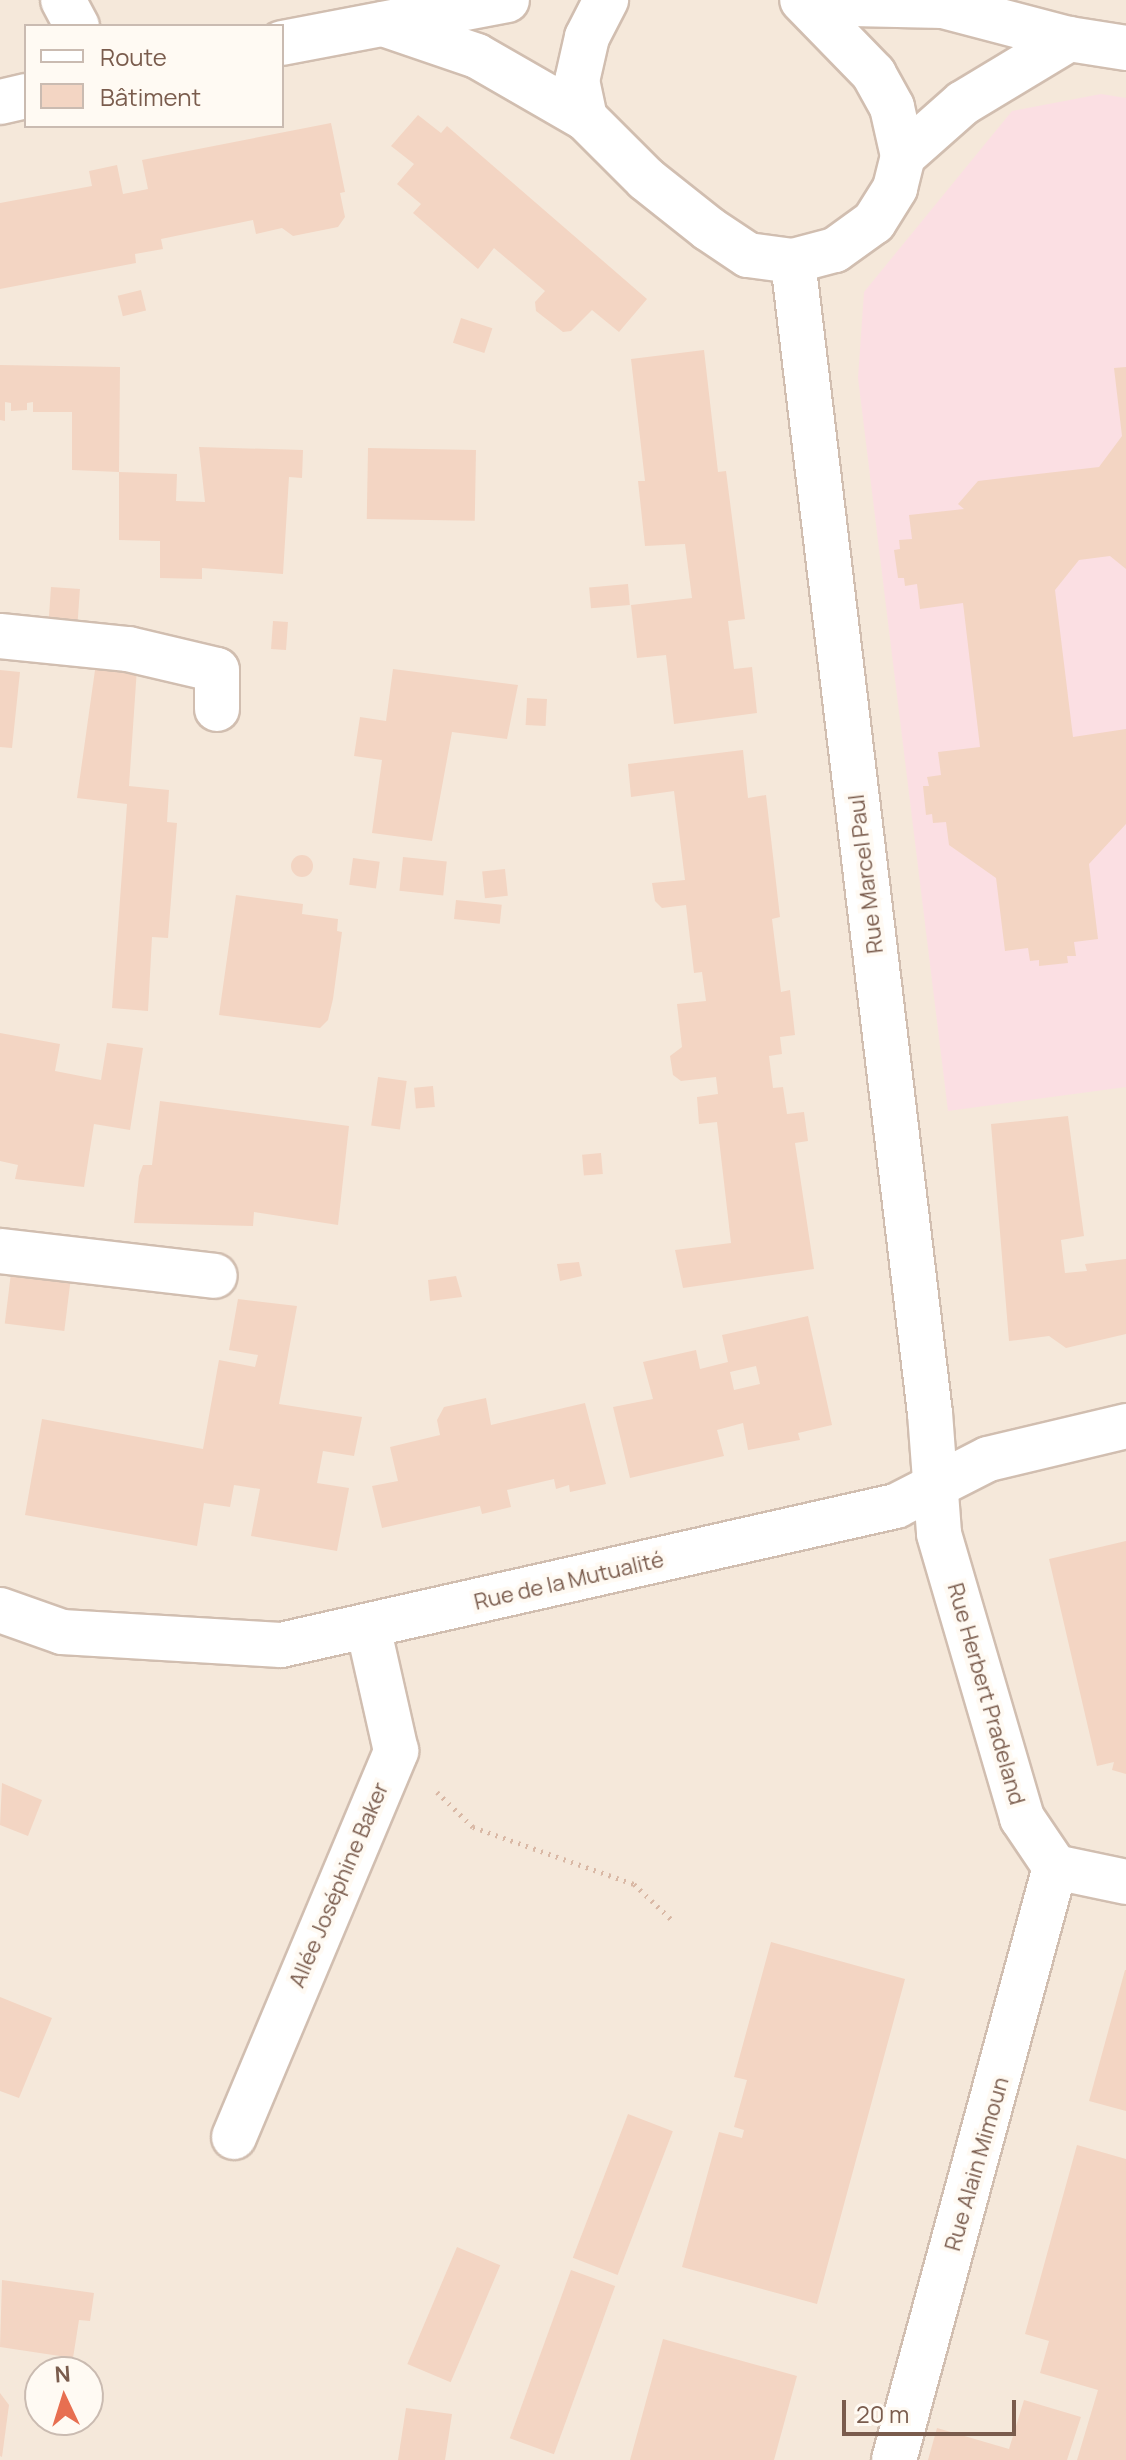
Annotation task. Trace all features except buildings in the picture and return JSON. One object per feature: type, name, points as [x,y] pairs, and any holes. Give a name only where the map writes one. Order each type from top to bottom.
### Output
[{"type":"street","points":[[63,0],[76,24]]},
{"type":"street","points":[[284,43],[507,0]]},
{"type":"street","points":[[585,118],[577,81],[587,37],[606,0]]},
{"type":"street","points":[[383,24],[477,56],[585,118],[646,179],[709,229],[748,255],[793,261],[835,250],[874,222],[895,188],[903,156],[892,107],[874,74],[804,1]]},
{"type":"street","points":[[804,1],[943,6],[1069,39],[1126,48]]},
{"type":"street","points":[[903,156],[963,103],[1069,39]]},
{"type":"street","points":[[0,102],[24,96]]},
{"type":"street","name":"Rue Marcel Paul","points":[[793,261],[935,1489]]},
{"type":"street","points":[[0,636],[128,649],[217,670],[217,709]]},
{"type":"street","points":[[0,1251],[215,1276]]},
{"type":"street","name":"Rue de la Mutualité","points":[[0,1610],[62,1632],[170,1642],[281,1645],[896,1506],[935,1489],[988,1459],[1126,1426]]},
{"type":"street","name":"Rue Herbert Pradeland","points":[[935,1489],[939,1534],[1022,1818],[1055,1867]]},
{"type":"street","points":[[368,1627],[396,1751]]},
{"type":"street","name":"Allée Joséphine Baker","points":[[234,2137],[396,1751]]},
{"type":"street","points":[[1055,1867],[1126,1882]]},
{"type":"street","name":"Rue Alain Mimoun","points":[[894,2460],[1055,1867]]},
{"type":"path","points":[[396,1751],[473,1827],[634,1884],[673,1921]]},
{"type":"shaded area","points":[[0,0],[1126,0],[1126,2460],[0,2460]]},
{"type":"shaded area","points":[[1101,94],[1126,98],[1126,1087],[948,1111],[858,378],[864,292],[1012,111]]}]
